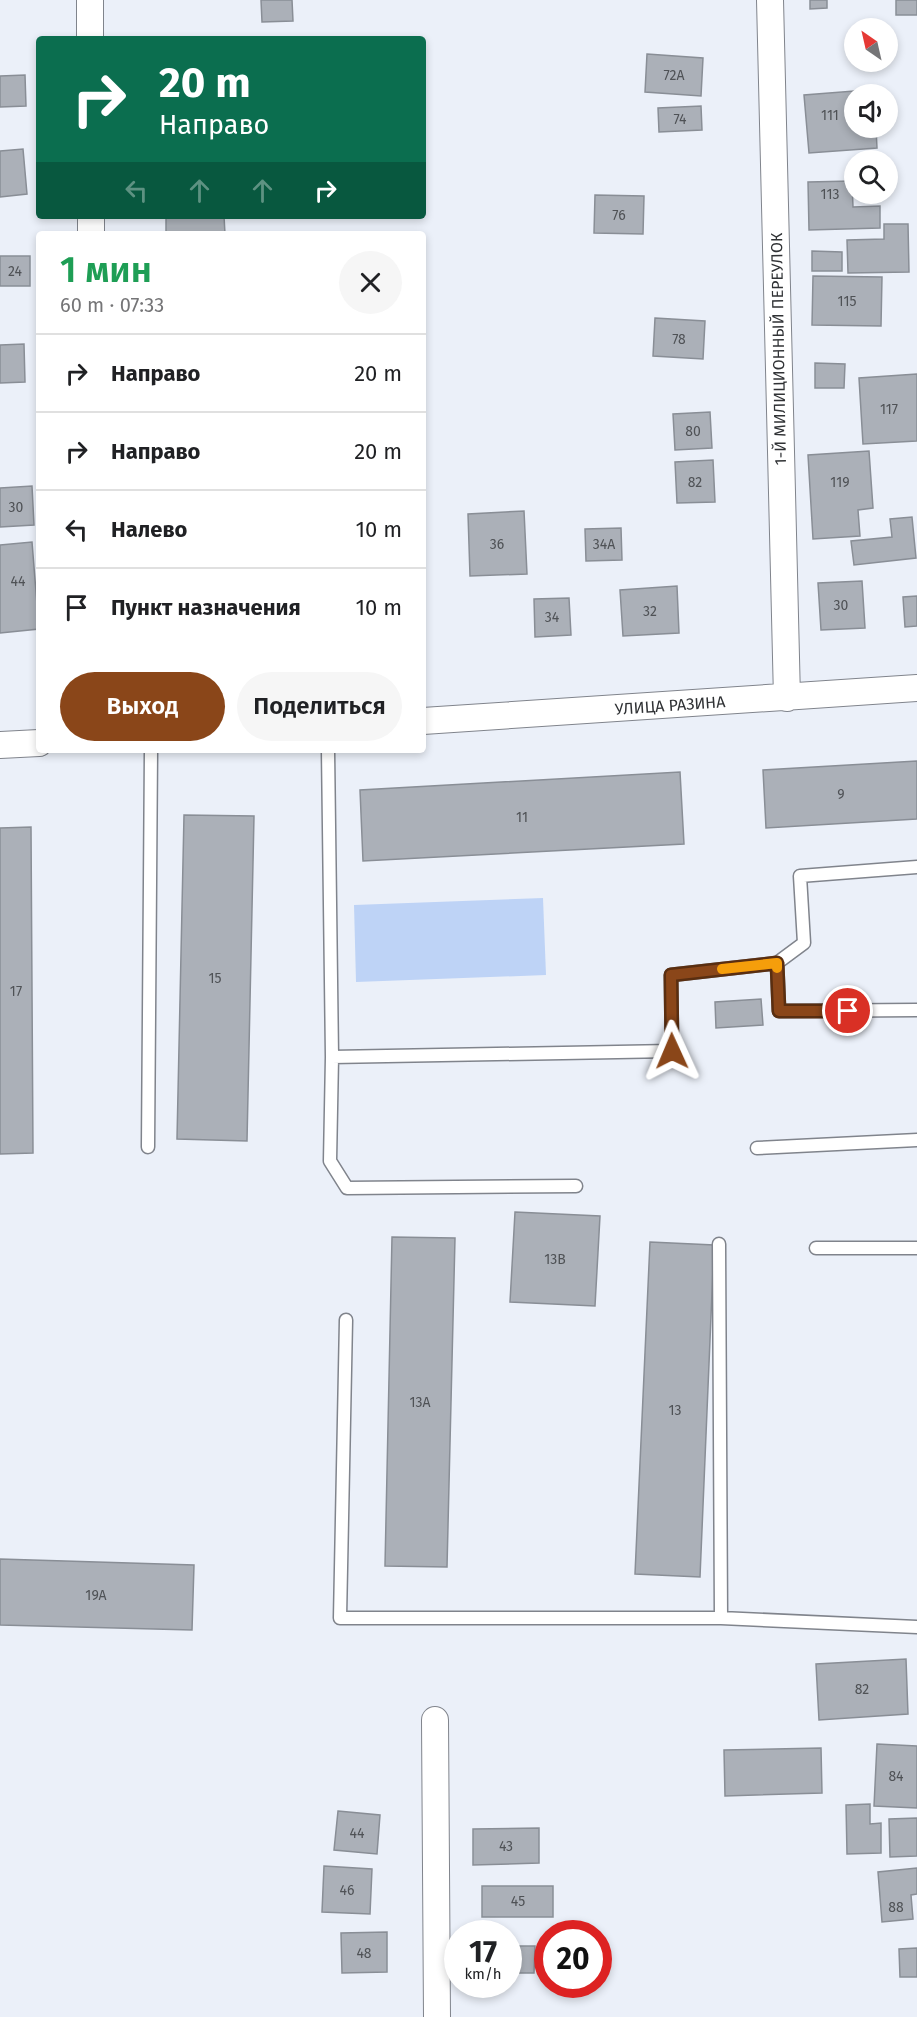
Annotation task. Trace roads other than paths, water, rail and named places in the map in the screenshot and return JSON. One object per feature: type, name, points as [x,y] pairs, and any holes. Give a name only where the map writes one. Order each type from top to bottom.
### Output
[{"type":"street","points":[[90,0],[90,36]]},
{"type":"street","name":"1-Й МИЛИЦИОННЫЙ ПЕРЕУЛОК","points":[[770,0],[787,698]]},
{"type":"street","name":"УЛИЦА РАЗИНА","points":[[426,721],[917,688]]},
{"type":"street","points":[[0,745],[36,743]]},
{"type":"street","points":[[435,1720],[437,2017]]},
{"type":"lane","points":[[148,1147],[151,753]]},
{"type":"lane","points":[[328,753],[332,1056],[330,1161],[347,1188],[576,1186]]},
{"type":"lane","points":[[332,1056],[672,1051],[671,975],[777,963],[804,944],[800,876],[917,867]]},
{"type":"lane","points":[[777,963],[779,1011],[917,1010]]},
{"type":"lane","points":[[757,1149],[917,1140]]},
{"type":"lane","points":[[719,1244],[721,1618]]},
{"type":"lane","points":[[816,1248],[917,1248]]},
{"type":"lane","points":[[346,1320],[339,1618],[721,1618],[917,1627]]}]
